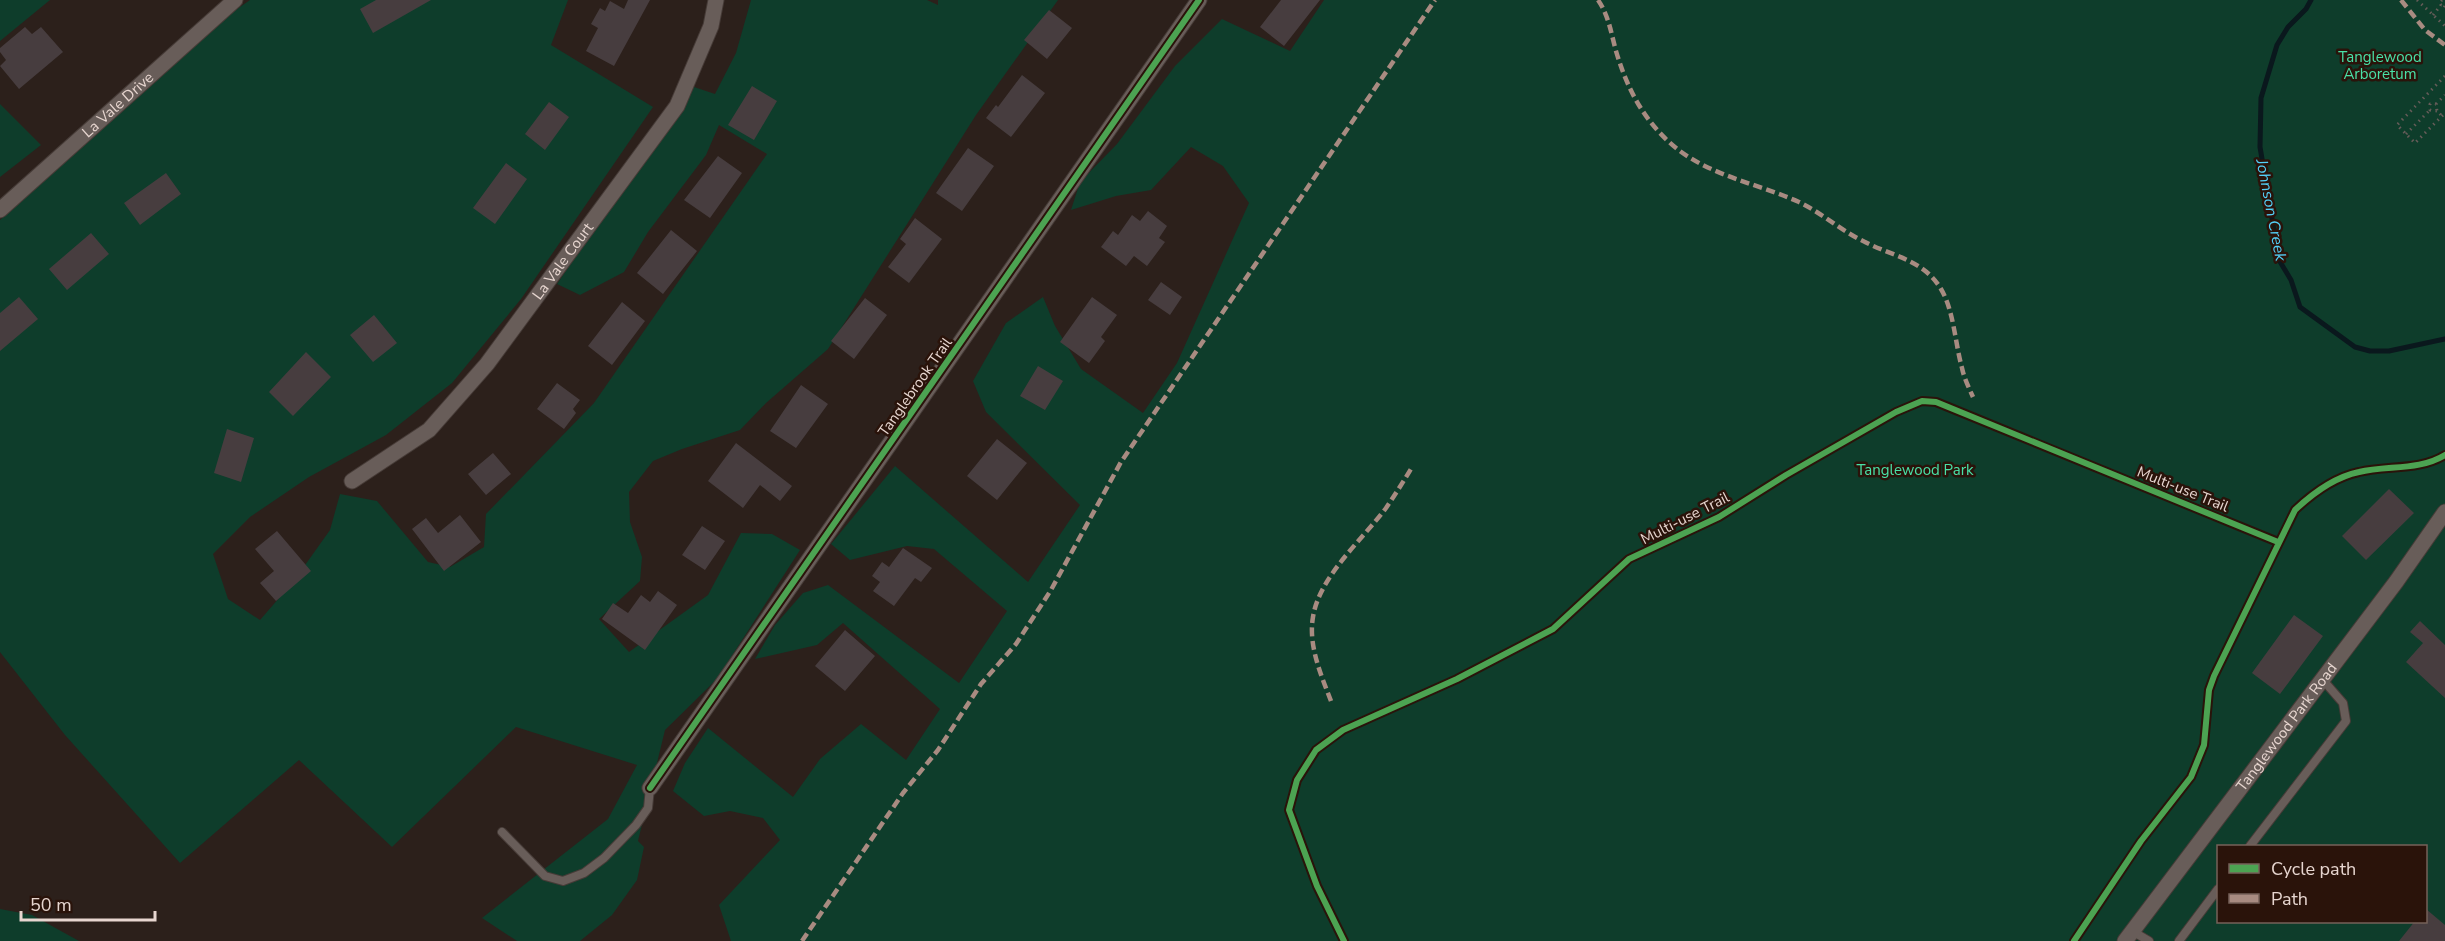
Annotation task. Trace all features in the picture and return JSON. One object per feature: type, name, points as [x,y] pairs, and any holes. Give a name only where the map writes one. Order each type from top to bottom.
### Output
[{"type":"street","name":"La Vale Drive","points":[[0,210],[235,0]]},
{"type":"street","name":"La Vale Court","points":[[352,481],[429,430],[488,364],[677,106],[711,26],[716,0]]},
{"type":"street","name":"Tanglebrook Trail","points":[[650,788],[1199,0]]},
{"type":"street","name":"Tanglewood Park Road","points":[[2129,936],[2323,680],[2445,512]]},
{"type":"lane","points":[[2251,845],[2346,721],[2343,703],[2323,680]]},
{"type":"lane","points":[[502,832],[545,876],[563,881],[584,873],[636,825],[648,808],[650,788]]},
{"type":"lane","points":[[2179,941],[2217,890]]},
{"type":"lane","points":[[2129,936],[2149,941]]},
{"type":"path","points":[[2417,0],[2445,26]]},
{"type":"path","points":[[2433,15],[2443,6],[2439,3],[2441,0]]},
{"type":"path","points":[[2406,134],[2430,111],[2437,111],[2444,115],[2415,143],[2406,134],[2397,125],[2445,76]]},
{"type":"path","points":[[2430,104],[2436,104],[2445,95]]},
{"type":"path","points":[[2424,98],[2430,104],[2430,111]]},
{"type":"path","points":[[2436,104],[2437,111]]},
{"type":"green space","points":[[0,0],[50,0],[0,41]]},
{"type":"green space","points":[[250,0],[568,0],[551,45],[653,107],[521,299],[452,383],[386,435],[309,477],[250,517],[213,554],[228,599],[260,620],[293,582],[330,530],[340,494],[377,501],[428,562],[450,567],[484,547],[486,514],[594,403],[767,154],[719,125],[706,155],[648,232],[624,272],[580,295],[557,284],[691,86],[715,94],[736,53],[751,0],[927,0],[938,5],[938,0],[1058,0],[976,115],[828,349],[766,403],[740,430],[653,461],[629,492],[630,522],[642,557],[640,581],[599,619],[629,652],[708,595],[741,533],[772,534],[800,550],[717,679],[665,730],[638,841],[644,847],[637,880],[612,915],[580,941],[517,941],[482,918],[608,819],[637,765],[516,727],[392,847],[299,760],[180,863],[65,735],[0,652],[0,220],[233,12]]},
{"type":"green space","name":"Tanglewood Park","points":[[1324,0],[2445,0],[2445,941],[731,941],[719,905],[780,840],[763,818],[730,811],[704,816],[673,791],[685,763],[708,728],[793,797],[820,759],[861,724],[906,760],[940,709],[843,623],[817,645],[755,659],[775,625],[803,593],[828,585],[959,683],[1007,611],[934,549],[907,546],[850,560],[831,544],[895,466],[1028,582],[1080,505],[986,412],[973,381],[1006,323],[1043,297],[1055,326],[1081,369],[1143,413],[1177,363],[1249,203],[1223,166],[1191,147],[1151,190],[1116,196],[1071,210],[1080,182],[1117,144],[1175,66],[1222,19],[1290,51]]},
{"type":"green space","points":[[0,104],[41,145],[0,177]]},
{"type":"green space","points":[[0,909],[32,915],[79,941],[0,941]]},
{"type":"building","points":[[376,0],[431,0],[373,33],[360,9]]},
{"type":"building","points":[[628,0],[650,0],[614,66],[586,51],[598,28],[591,24],[600,8],[605,11],[610,1],[624,9]]},
{"type":"building","points":[[1281,0],[1320,0],[1284,46],[1260,27]]},
{"type":"building","points":[[1049,10],[1072,28],[1047,59],[1024,40]]},
{"type":"building","points":[[25,27],[32,34],[41,27],[63,52],[19,89],[0,66],[6,60],[0,48]]},
{"type":"building","points":[[1022,75],[1045,93],[1011,137],[986,118],[996,105],[998,107]]},
{"type":"building","points":[[752,86],[777,101],[754,140],[728,125]]},
{"type":"building","points":[[549,102],[569,117],[545,150],[525,134]]},
{"type":"building","points":[[968,148],[994,166],[962,211],[936,193]]},
{"type":"building","points":[[718,156],[742,173],[710,218],[684,200]]},
{"type":"building","points":[[506,163],[527,179],[495,224],[473,208]]},
{"type":"building","points":[[166,173],[181,194],[140,225],[124,203]]},
{"type":"building","points":[[1148,211],[1167,226],[1159,238],[1165,242],[1147,266],[1134,256],[1126,266],[1101,247],[1113,231],[1118,235],[1132,215],[1140,221]]},
{"type":"building","points":[[915,218],[942,239],[909,283],[888,267],[906,244],[900,239]]},
{"type":"building","points":[[671,230],[697,251],[663,294],[637,273]]},
{"type":"building","points":[[91,233],[109,254],[67,290],[49,269]]},
{"type":"building","points":[[1161,282],[1182,297],[1170,315],[1148,300]]},
{"type":"building","points":[[19,297],[38,319],[0,351],[0,313]]},
{"type":"building","points":[[1092,297],[1117,315],[1101,337],[1105,341],[1089,363],[1060,342]]},
{"type":"building","points":[[865,298],[887,315],[854,359],[831,341]]},
{"type":"building","points":[[622,302],[645,321],[612,365],[588,346]]},
{"type":"building","points":[[374,315],[397,343],[373,362],[350,335]]},
{"type":"building","points":[[306,352],[331,377],[293,416],[269,392]]},
{"type":"building","points":[[1038,366],[1063,381],[1045,410],[1020,396]]},
{"type":"building","points":[[557,383],[580,400],[573,409],[576,413],[564,429],[537,409]]},
{"type":"building","points":[[801,385],[828,404],[796,448],[770,431]]},
{"type":"building","points":[[227,429],[254,438],[241,482],[214,473]]},
{"type":"building","points":[[997,439],[1027,463],[997,500],[967,476]]},
{"type":"building","points":[[736,443],[792,486],[780,501],[760,485],[743,508],[708,481]]},
{"type":"building","points":[[493,453],[511,474],[486,495],[468,474]]},
{"type":"building","points":[[2389,489],[2414,513],[2366,560],[2342,536]]},
{"type":"building","points":[[460,515],[481,542],[444,571],[412,529],[426,518],[438,533]]},
{"type":"building","points":[[702,526],[725,541],[705,570],[682,555]]},
{"type":"building","points":[[277,531],[311,571],[276,601],[260,583],[274,571],[255,549]]},
{"type":"building","points":[[903,548],[932,568],[921,582],[915,578],[894,606],[873,591],[880,582],[872,576],[882,562],[889,567]]},
{"type":"building","points":[[658,591],[677,605],[645,650],[602,619],[613,603],[628,613],[641,595],[650,602]]},
{"type":"building","points":[[2294,615],[2323,636],[2280,694],[2252,673]]},
{"type":"building","points":[[2420,621],[2445,645],[2445,698],[2406,662],[2423,643],[2410,632]]},
{"type":"building","points":[[845,630],[875,656],[845,691],[815,666]]},
{"type":"building","points":[[2427,910],[2445,925],[2445,941],[2399,941],[2413,923],[2427,923]]},
{"type":"waterway","name":"Johnson Creek","points":[[2311,0],[2306,9],[2288,27],[2277,45],[2261,98],[2260,147],[2279,260],[2291,280],[2300,307],[2355,347],[2370,351],[2389,351],[2445,339]]},
{"type":"marked path","points":[[802,941],[903,793],[938,750],[981,684],[1016,644],[1051,590],[1121,462],[1435,0]]},
{"type":"marked path","points":[[1598,0],[1607,18],[1620,64],[1642,111],[1658,131],[1682,153],[1713,170],[1799,202],[1856,238],[1917,265],[1934,279],[1949,307],[1963,372],[1973,397]]},
{"type":"marked path","points":[[2401,0],[2425,30],[2445,45]]},
{"type":"marked path","points":[[1331,701],[1316,660],[1312,638],[1313,617],[1317,602],[1332,573],[1386,508],[1411,469]]},
{"type":"cycle path","points":[[650,788],[1199,0]]},
{"type":"cycle path","name":"Multi-use Trail","points":[[1344,941],[1317,886],[1289,810],[1297,780],[1316,750],[1343,730],[1457,679],[1553,629],[1629,559],[1719,517],[1786,475],[1896,412],[1922,401],[1936,402],[2278,542]]},
{"type":"cycle path","points":[[2074,941],[2141,841],[2191,777],[2204,745],[2209,690],[2214,676],[2295,510],[2325,486],[2350,474],[2425,463],[2445,455]]},
{"type":"park label","name":"Tanglewood Arboretum","points":[[2380,66]]}]
